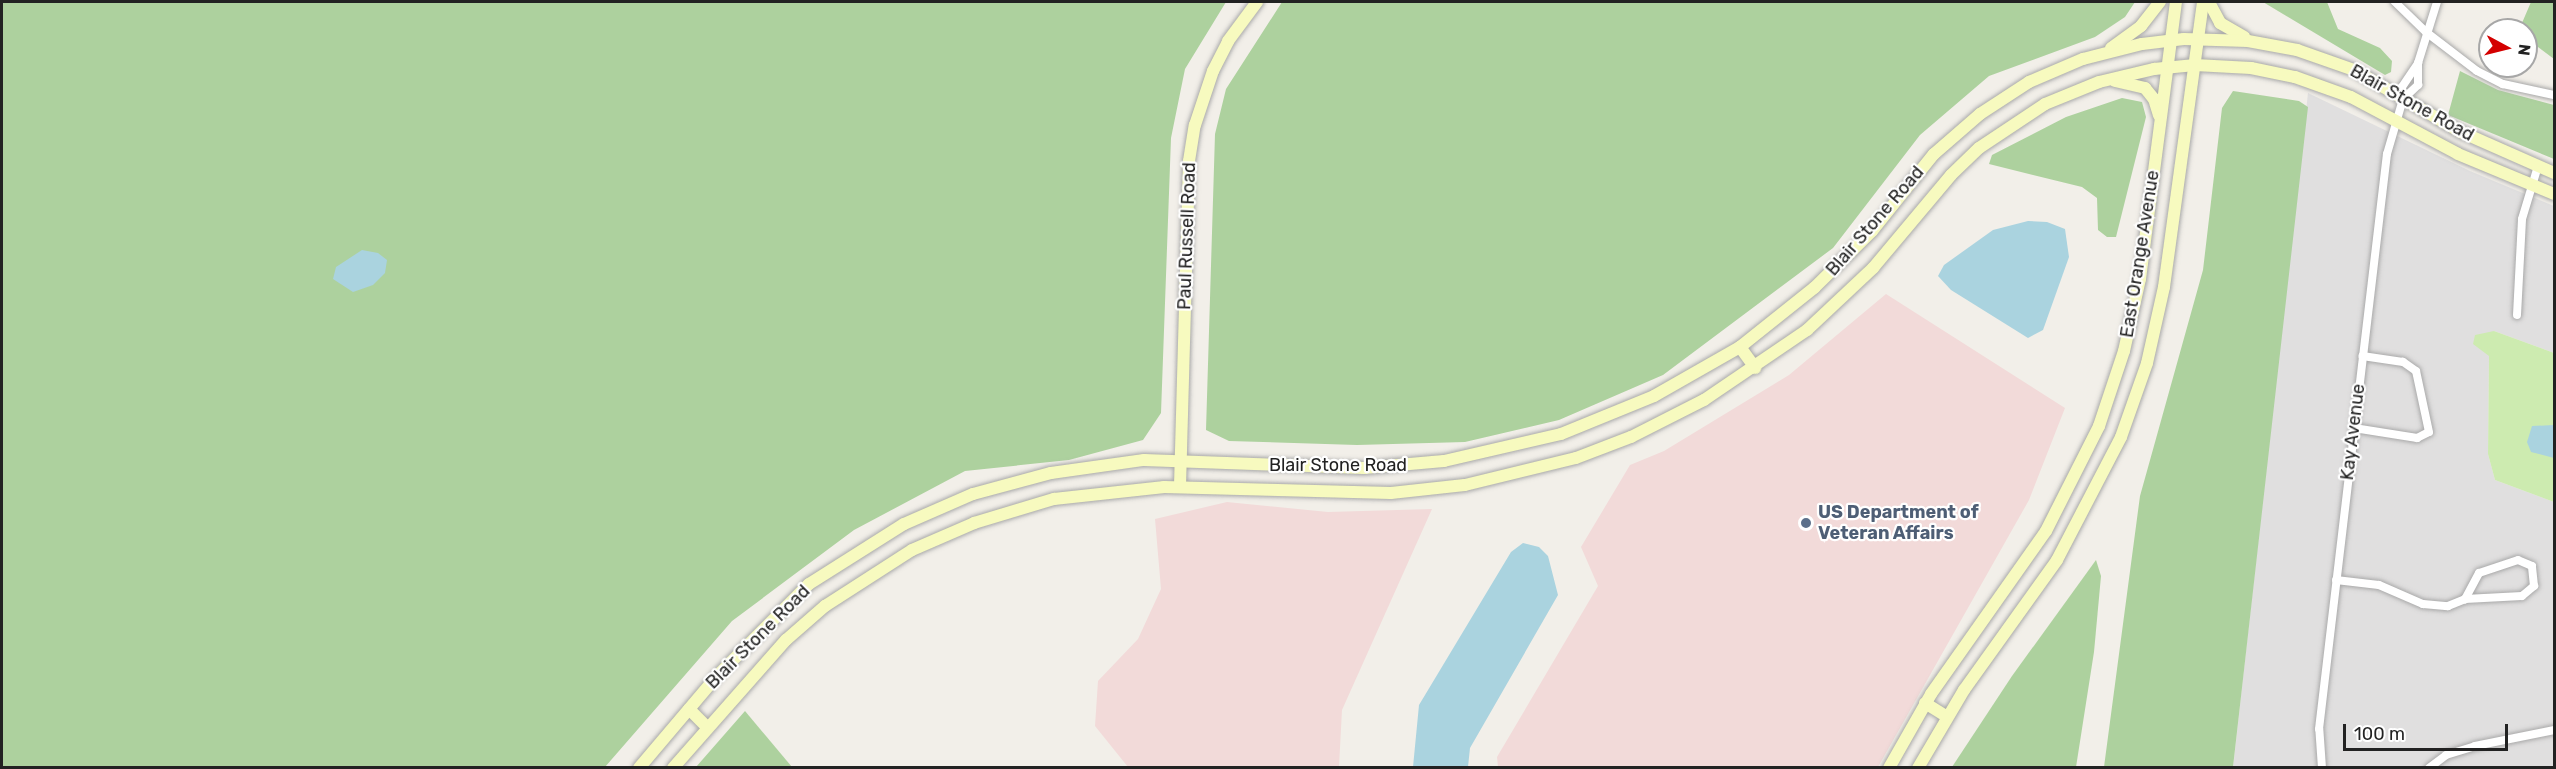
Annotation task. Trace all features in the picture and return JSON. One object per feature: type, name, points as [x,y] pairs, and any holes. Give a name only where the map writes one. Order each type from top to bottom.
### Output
[{"type":"main road","name":"Paul Russell Road","points":[[1180,486],[1190,152],[1213,71],[1228,40],[1257,2]]},
{"type":"main road","points":[[2103,53],[2141,26],[2160,2]]},
{"type":"main road","name":"East Orange Avenue","points":[[1889,768],[1925,703],[2046,531],[2099,426],[2133,319],[2176,2]]},
{"type":"main road","name":"East Orange Avenue","points":[[1918,768],[1947,717],[2057,560],[2121,437],[2147,363],[2164,287],[2203,2]]},
{"type":"main road","points":[[2210,2],[2225,28],[2265,43]]},
{"type":"main road","name":"Blair Stone Road","points":[[639,768],[689,709],[809,584],[904,524],[973,495],[1052,473],[1113,462],[1180,459],[1364,468],[1464,458],[1542,440],[1617,413],[1689,378],[1740,347],[1841,264],[1921,169],[1965,125],[2029,82],[2103,53],[2171,40],[2198,39],[2265,43],[2336,62],[2461,132],[2554,172]]},
{"type":"main road","name":"Blair Stone Road","points":[[673,768],[786,640],[825,606],[912,550],[974,523],[1054,500],[1180,486],[1301,494],[1391,494],[1476,483],[1576,458],[1631,437],[1704,400],[1755,368],[1807,330],[1859,282],[1951,175],[1979,148],[2045,104],[2099,82],[2168,67],[2195,65],[2251,68],[2295,77],[2351,98],[2458,154],[2554,194]]},
{"type":"main road","points":[[2099,82],[2141,85],[2154,99],[2160,125]]},
{"type":"main road","points":[[1740,347],[1755,368]]},
{"type":"main road","points":[[1925,703],[1947,717]]},
{"type":"main road","points":[[689,709],[707,727]]},
{"type":"street","points":[[2395,2],[2426,32],[2477,71],[2503,84],[2554,95]]},
{"type":"street","points":[[2403,99],[2418,85],[2418,63],[2437,2]]},
{"type":"street","points":[[2403,99],[2402,87],[2418,63]]},
{"type":"street","name":"Kay Avenue","points":[[2322,768],[2319,729],[2362,356],[2387,154],[2403,99]]},
{"type":"street","points":[[2517,315],[2522,219],[2530,185],[2538,166]]},
{"type":"street","points":[[2354,428],[2416,438],[2429,432],[2416,371],[2403,362],[2362,356]]},
{"type":"street","points":[[2336,580],[2379,585],[2423,604],[2448,606],[2465,599],[2522,596],[2534,586],[2532,566],[2517,560],[2479,573],[2465,599]]},
{"type":"street","points":[[2429,768],[2446,755],[2475,746],[2554,730]]},
{"type":"shaded area","points":[[2308,93],[2470,171],[2554,206],[2554,353],[2494,331],[2489,356],[2488,454],[2495,480],[2554,502],[2554,767],[2233,768]]},
{"type":"shaded area","name":"US Department of Veteran Affairs","points":[[1886,294],[2065,408],[2029,500],[1878,767],[1498,767],[1497,757],[1598,586],[1581,547],[1630,465],[1664,451],[1789,375]]},
{"type":"shaded area","points":[[1227,502],[1328,512],[1432,509],[1342,710],[1339,767],[1128,767],[1095,726],[1098,681],[1138,639],[1161,589],[1155,519]]},
{"type":"green space","points":[[2,2],[1226,2],[1185,69],[1171,138],[1161,413],[1143,440],[1069,460],[965,471],[854,530],[732,621],[605,767],[2,767]]},
{"type":"green space","points":[[1282,2],[2135,2],[2125,17],[2095,37],[1989,76],[1920,135],[1833,248],[1663,375],[1559,420],[1465,442],[1357,445],[1229,441],[1206,430],[1215,134],[1226,89]]},
{"type":"green space","points":[[2263,2],[2327,2],[2338,29],[2380,48],[2392,61],[2391,72],[2385,75]]},
{"type":"green space","points":[[2531,2],[2554,2],[2554,59],[2538,47],[2538,18],[2524,18]]},
{"type":"green space","points":[[2460,71],[2498,90],[2554,105],[2554,159],[2448,115]]},
{"type":"green space","points":[[2233,91],[2299,101],[2308,107],[2233,767],[2104,767],[2140,496],[2203,270],[2222,108]]},
{"type":"green space","points":[[2122,98],[2142,102],[2146,117],[2116,237],[2107,237],[2098,230],[2097,198],[2082,187],[1989,164],[1992,155],[2066,117]]},
{"type":"green space","points":[[2494,331],[2554,353],[2554,502],[2495,480],[2488,454],[2489,356],[2473,344],[2475,335]]},
{"type":"green space","points":[[2096,560],[2101,576],[2094,652],[2076,767],[1952,767],[2012,676]]},
{"type":"green space","points":[[745,711],[792,767],[696,767]]},
{"type":"water","points":[[2028,221],[2047,222],[2065,229],[2069,257],[2043,330],[2028,338],[1951,290],[1938,276],[1944,265],[1993,230]]},
{"type":"water","points":[[362,250],[378,253],[387,260],[385,273],[373,285],[353,292],[333,279],[336,267]]},
{"type":"water","points":[[2554,425],[2554,458],[2531,452],[2527,442],[2532,426]]},
{"type":"water","points":[[1523,543],[1539,547],[1548,556],[1558,595],[1470,748],[1468,767],[1413,767],[1419,705],[1511,552]]},
{"type":"place","name":"US Department of Veteran Affairs","points":[[1806,523]]}]
